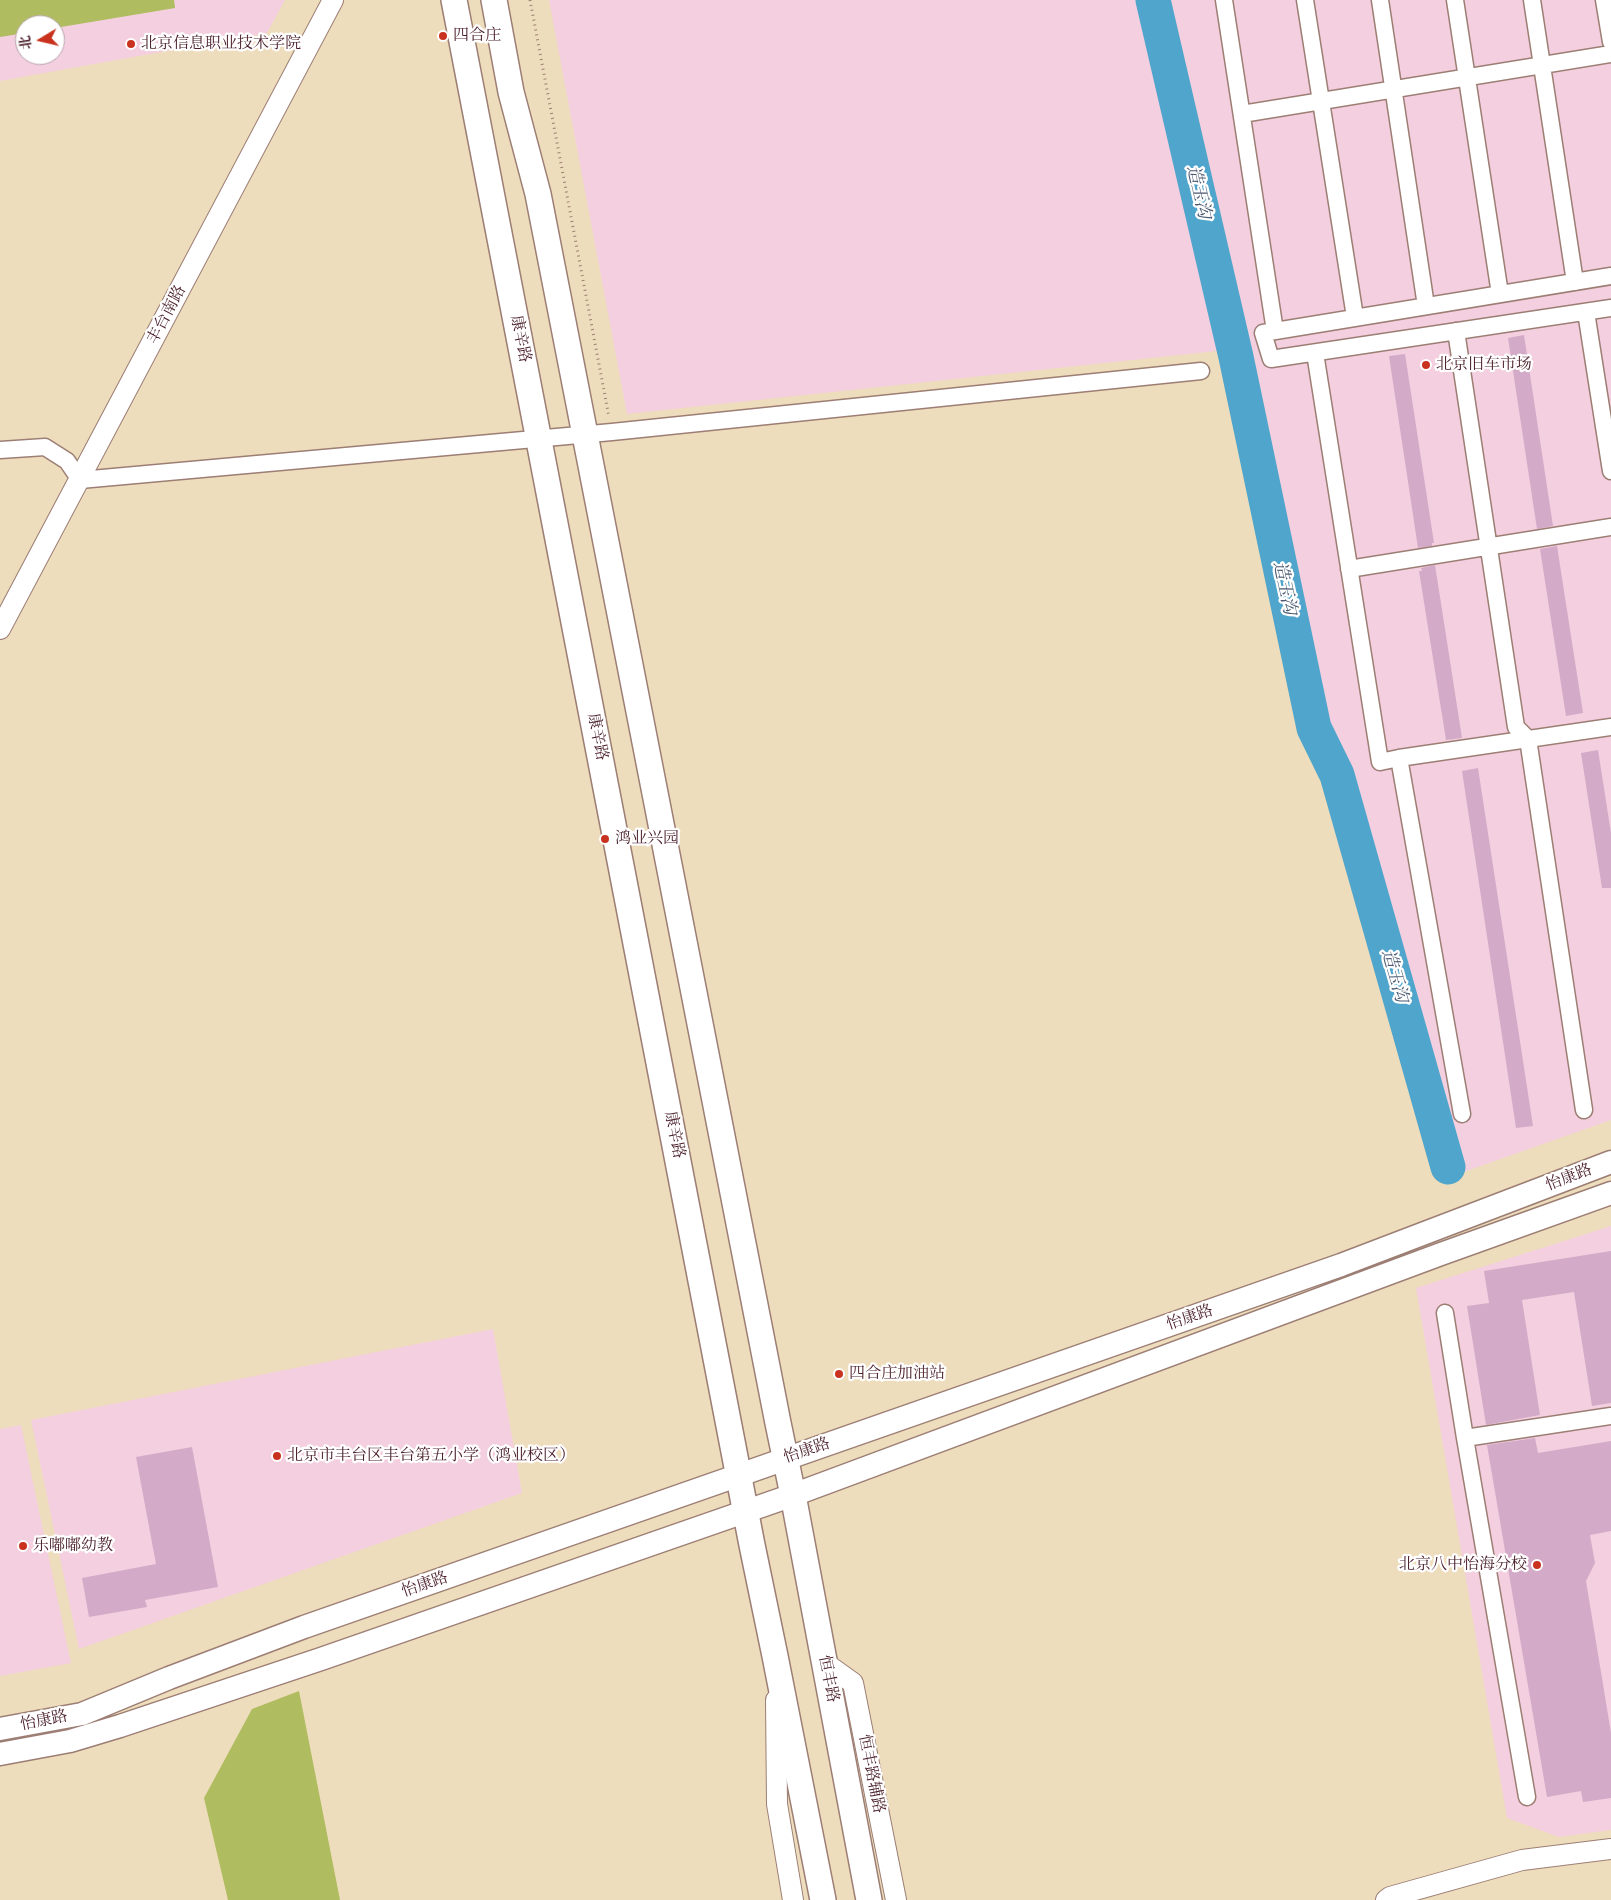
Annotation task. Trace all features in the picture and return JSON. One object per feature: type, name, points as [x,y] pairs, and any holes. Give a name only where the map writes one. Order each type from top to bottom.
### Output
[{"type":"main road","name":"康辛路","points":[[454,0],[739,1474]]},
{"type":"main road","points":[[494,0],[511,92],[538,194],[785,1459]]},
{"type":"main road","name":"怡康路","points":[[0,1729],[82,1714],[304,1627],[1341,1266],[1611,1162]]},
{"type":"main road","name":"怡康路","points":[[0,1754],[70,1741],[120,1726],[793,1495],[1611,1193]]},
{"type":"main road","name":"恒丰路","points":[[785,1459],[869,1900]]},
{"type":"main road","points":[[739,1474],[823,1900]]},
{"type":"street","name":"丰台南路","points":[[0,629],[333,0]]},
{"type":"street","points":[[1224,0],[1275,331]]},
{"type":"street","points":[[1305,0],[1355,318]]},
{"type":"street","points":[[1380,0],[1426,306]]},
{"type":"street","points":[[1455,0],[1500,294]]},
{"type":"street","points":[[1532,0],[1575,282]]},
{"type":"street","points":[[1604,0],[1611,42]]},
{"type":"street","points":[[1242,114],[1611,54]]},
{"type":"street","points":[[1611,276],[1263,332],[1271,359],[1611,308]]},
{"type":"street","points":[[1586,312],[1611,472]]},
{"type":"street","points":[[1456,331],[1516,727],[1528,739],[1584,1110]]},
{"type":"street","points":[[1315,352],[1380,762],[1611,727]]},
{"type":"street","points":[[0,450],[45,447],[67,461],[80,480],[584,435],[1201,371]]},
{"type":"street","points":[[1349,569],[1611,527]]},
{"type":"street","points":[[1399,758],[1462,1114]]},
{"type":"street","points":[[1444,1313],[1527,1798]]},
{"type":"street","points":[[1465,1438],[1611,1416]]},
{"type":"street","points":[[776,1656],[777,1804],[793,1900]]},
{"type":"street","name":"恒丰路辅路","points":[[825,1662],[853,1683],[896,1900]]},
{"type":"street","points":[[1386,1900],[1390,1897],[1522,1860],[1611,1849]]},
{"type":"path","points":[[530,0],[612,432]]},
{"type":"shaded area","name":"北京信息职业技术学院","points":[[0,0],[285,0],[267,33],[0,81]]},
{"type":"shaded area","points":[[549,0],[1145,0],[1226,350],[627,414]]},
{"type":"shaded area","name":"北京旧车市场","points":[[1158,0],[1611,0],[1611,1120],[1458,1174],[1350,769],[1324,730]]},
{"type":"shaded area","name":"北京八中怡海分校","points":[[1611,1226],[1611,1830],[1559,1837],[1507,1818],[1416,1288]]},
{"type":"shaded area","name":"北京市丰台区丰台第五小学（鸿业校区）","points":[[493,1329],[522,1493],[79,1649],[31,1420]]},
{"type":"shaded area","name":"乐嘟嘟幼教","points":[[21,1425],[71,1663],[0,1676],[0,1429]]},
{"type":"green space","points":[[0,0],[174,0],[175,8],[65,26],[65,15],[15,15],[15,35],[0,37]]},
{"type":"green space","points":[[299,1691],[340,1900],[228,1900],[204,1798],[252,1709]]},
{"type":"building","points":[[1524,335],[1553,526],[1537,529],[1508,338]]},
{"type":"building","points":[[1405,354],[1434,543],[1432,543],[1432,546],[1418,548],[1389,356]]},
{"type":"building","points":[[1557,546],[1583,713],[1566,716],[1540,549]]},
{"type":"building","points":[[1435,565],[1462,738],[1446,740],[1419,571],[1422,571],[1421,568]]},
{"type":"building","points":[[1598,750],[1611,833],[1611,888],[1602,888],[1581,753]]},
{"type":"building","points":[[1478,768],[1533,1126],[1516,1128],[1462,771]]},
{"type":"building","points":[[1611,1251],[1611,1403],[1592,1406],[1574,1292],[1522,1300],[1540,1415],[1486,1425],[1467,1306],[1489,1303],[1484,1271]]},
{"type":"building","points":[[1535,1438],[1538,1453],[1611,1441],[1611,1531],[1590,1535],[1595,1563],[1586,1581],[1611,1733],[1611,1798],[1583,1802],[1581,1791],[1547,1797],[1487,1445]]},
{"type":"building","points":[[192,1447],[218,1587],[145,1600],[147,1607],[89,1617],[82,1578],[156,1564],[136,1457]]},
{"type":"waterway","name":"造玉沟","points":[[1153,0],[1236,357],[1314,728],[1337,775],[1448,1167]]},
{"type":"place","name":"四合庄","points":[[443,36]]},
{"type":"place","name":"北京信息职业技术学院","points":[[131,44]]},
{"type":"place","name":"北京旧车市场","points":[[1426,365]]},
{"type":"place","name":"鸿业兴园","points":[[605,839]]},
{"type":"place","name":"四合庄加油站","points":[[839,1374]]},
{"type":"place","name":"北京市丰台区丰台第五小学（鸿业校区）","points":[[277,1456]]},
{"type":"place","name":"乐嘟嘟幼教","points":[[23,1546]]},
{"type":"place","name":"北京八中怡海分校","points":[[1537,1565]]}]
